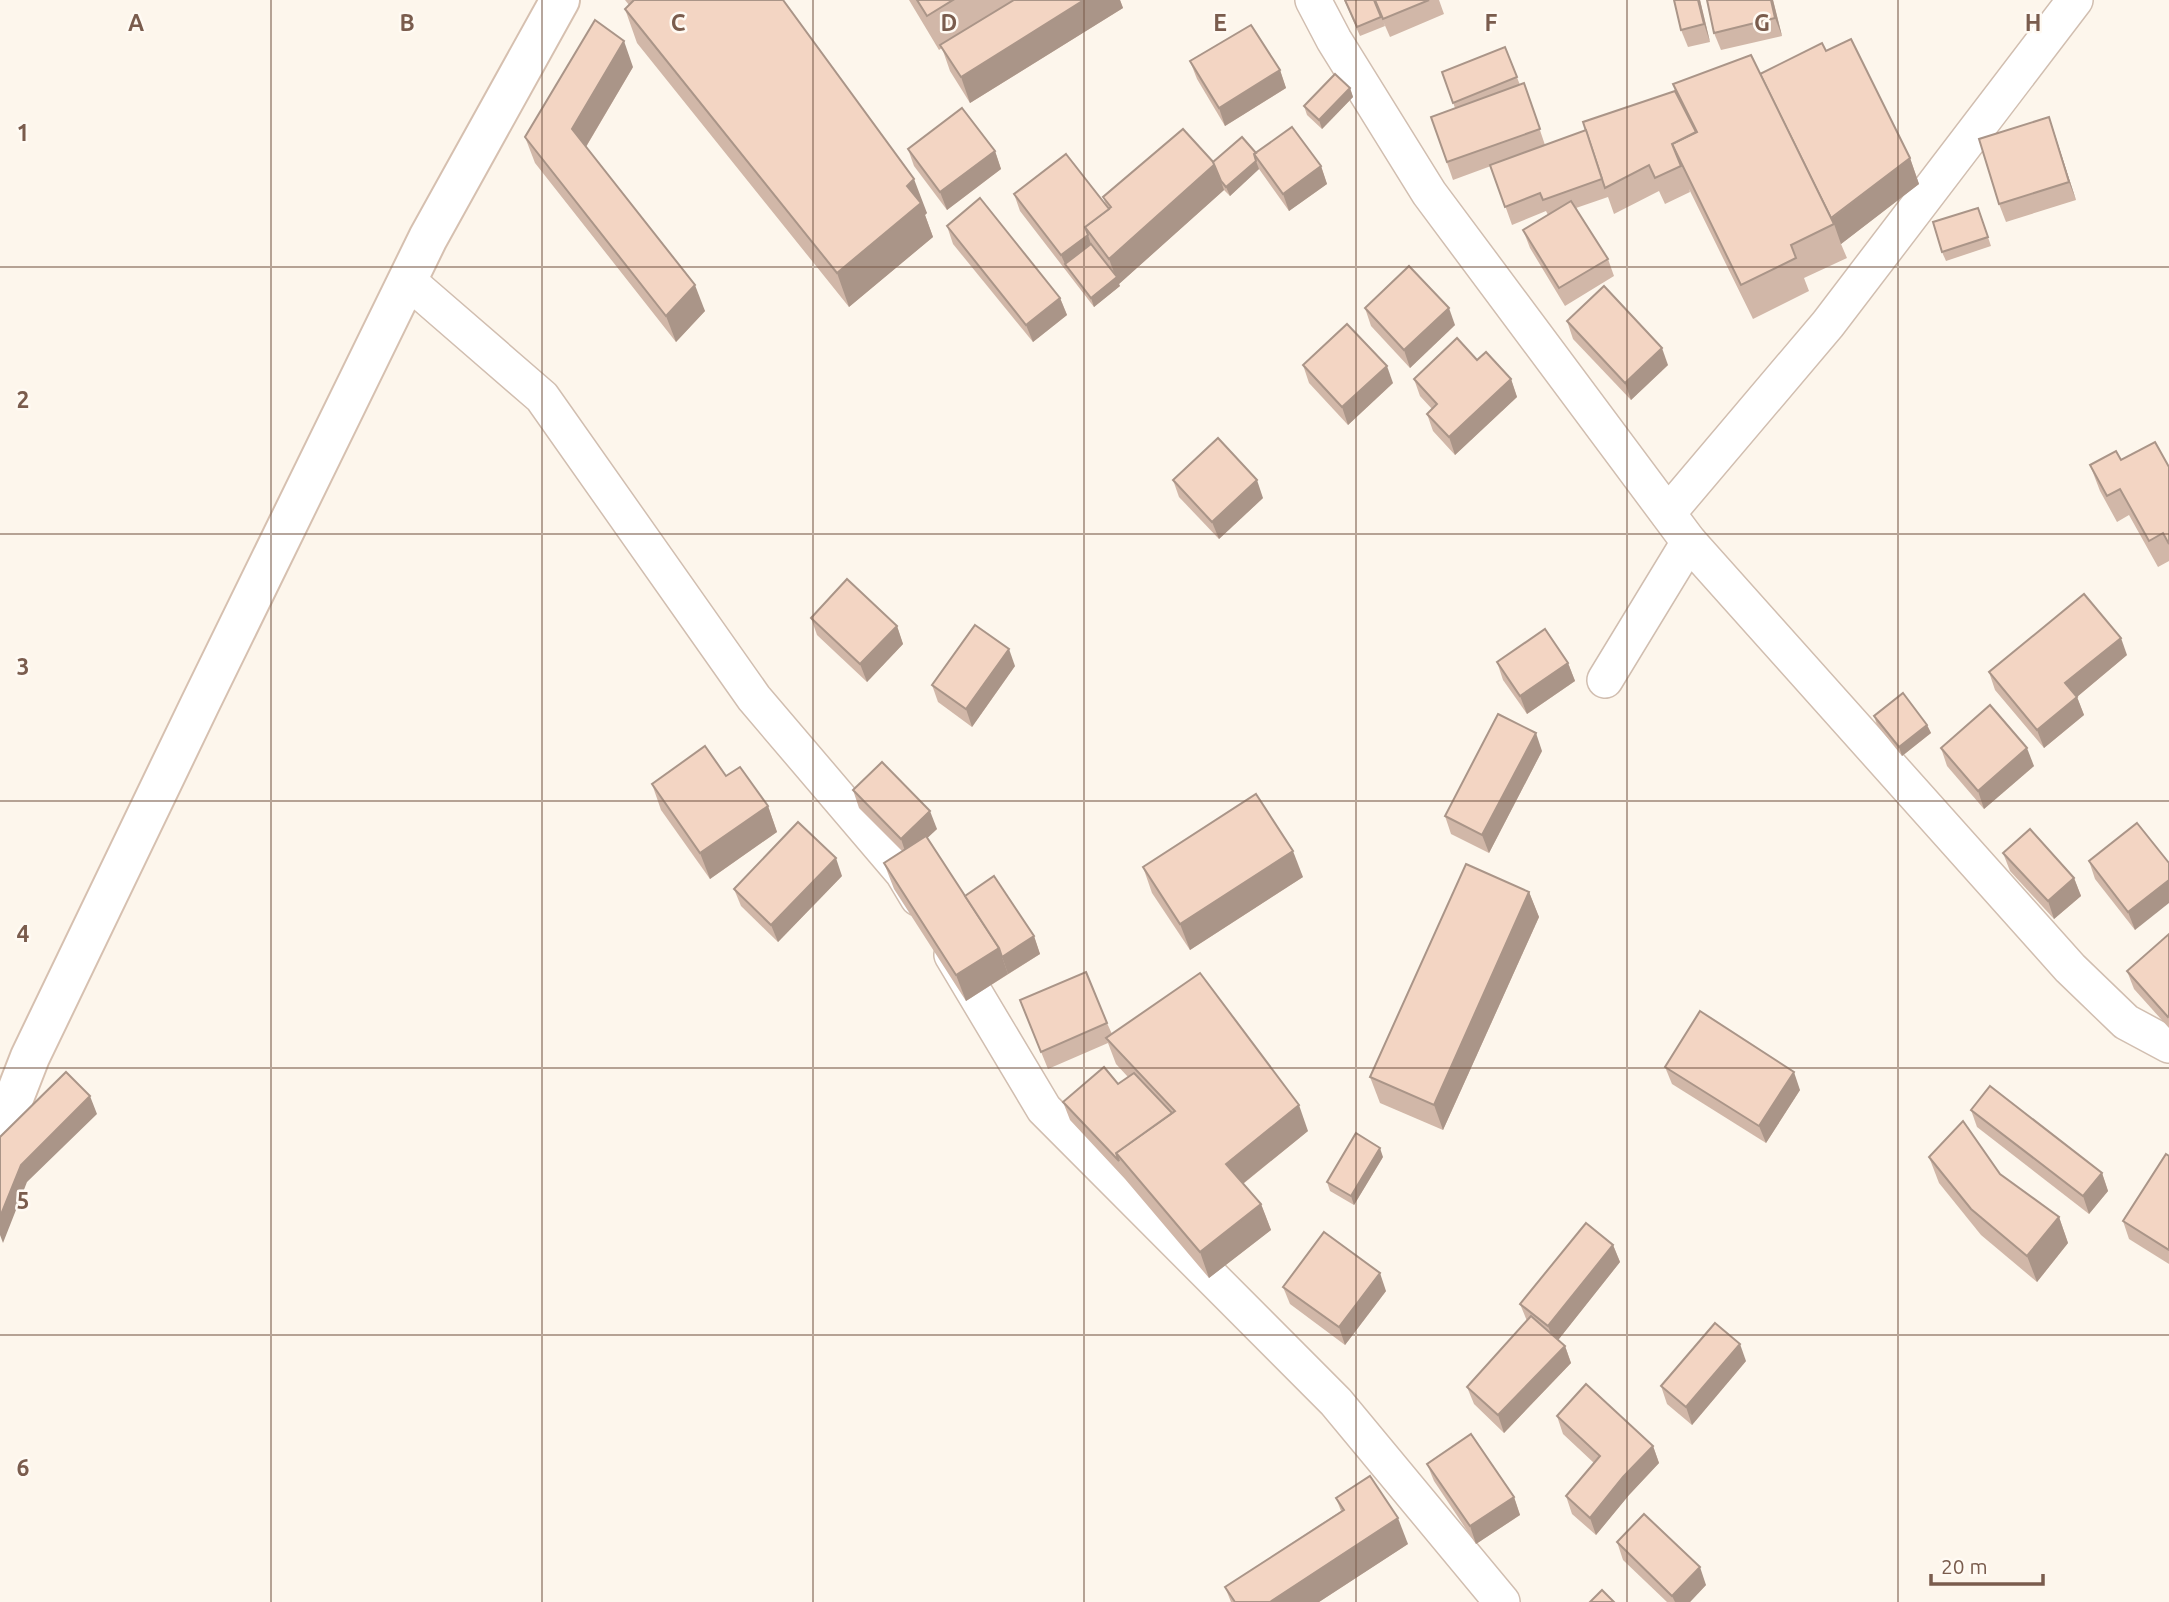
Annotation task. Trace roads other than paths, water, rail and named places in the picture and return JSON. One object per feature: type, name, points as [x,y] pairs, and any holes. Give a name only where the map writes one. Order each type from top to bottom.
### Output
[{"type":"street","points":[[0,1134],[36,1045],[428,238],[560,0]]},
{"type":"street","points":[[1313,0],[1334,40],[1429,193],[1689,542],[2070,968],[2126,1022],[2169,1045]]},
{"type":"street","points":[[1668,513],[1828,324],[2075,0]]},
{"type":"street","points":[[407,281],[542,397],[754,698],[903,873],[1044,1110],[1336,1402],[1502,1602]]},
{"type":"street","points":[[1605,680],[1689,542]]}]
